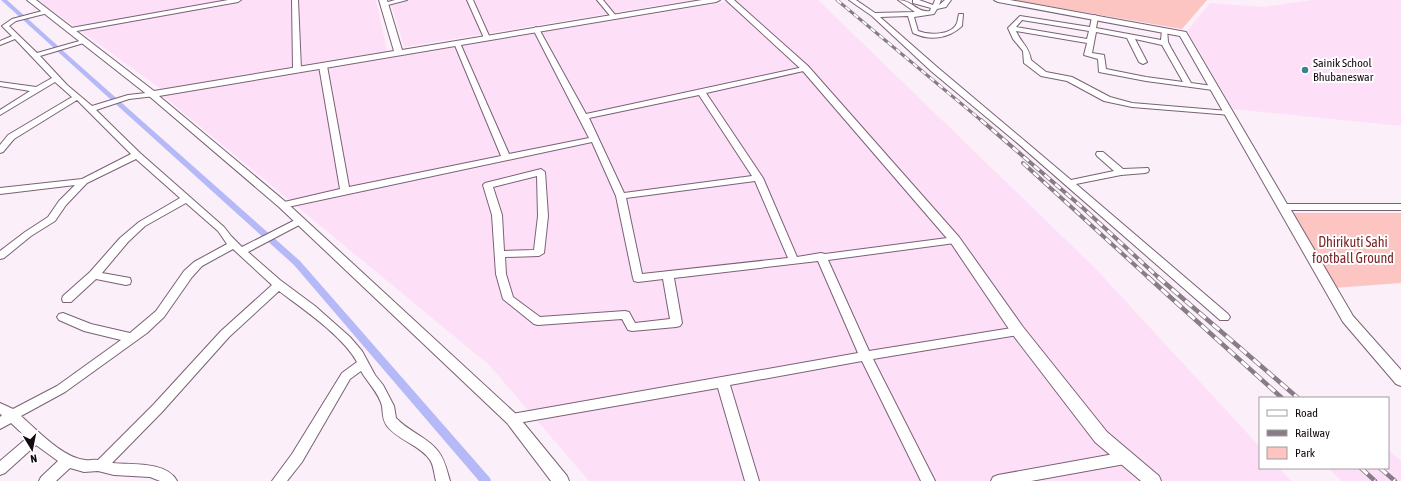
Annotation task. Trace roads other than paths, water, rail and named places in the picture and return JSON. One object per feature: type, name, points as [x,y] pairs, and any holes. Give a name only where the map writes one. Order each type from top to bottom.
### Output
[{"type":"street","points":[[31,0],[152,94],[283,205],[512,419],[561,481]]},
{"type":"street","points":[[71,30],[238,0]]},
{"type":"street","points":[[295,0],[297,69]]},
{"type":"street","points":[[399,53],[384,2],[404,0]]},
{"type":"street","points":[[470,0],[487,38]]},
{"type":"street","points":[[600,0],[614,17]]},
{"type":"street","points":[[91,109],[128,97],[716,0]]},
{"type":"street","points":[[730,0],[805,68],[955,240],[1018,331],[1101,437],[1153,481]]},
{"type":"street","points":[[852,0],[874,15],[934,70],[970,98],[1224,317]]},
{"type":"street","points":[[900,0],[922,14]]},
{"type":"street","points":[[874,15],[912,15],[932,13],[938,0]]},
{"type":"street","points":[[907,4],[916,1],[935,7],[941,7],[945,6],[948,0]]},
{"type":"street","points":[[998,0],[1183,34],[1348,319],[1401,380]]},
{"type":"street","points":[[2,23],[46,12]]},
{"type":"street","points":[[912,15],[911,17],[915,32],[934,36],[945,35],[957,28],[960,25],[960,15]]},
{"type":"street","points":[[1095,17],[1088,55],[1101,57],[1102,70],[1213,88]]},
{"type":"street","points":[[1011,28],[1020,18],[1165,43]]},
{"type":"street","points":[[2,23],[36,55],[64,87],[91,109],[186,199],[242,247],[279,285],[312,309],[346,340],[358,354],[379,388],[388,406],[387,411],[391,422],[408,436],[431,451],[438,463],[443,481]]},
{"type":"street","points":[[1011,28],[1090,42]]},
{"type":"street","points":[[1011,28],[1016,38],[1026,51],[1027,61],[1044,74],[1061,76],[1076,82],[1107,99],[1122,101],[1132,105],[1228,113]]},
{"type":"street","points":[[536,29],[584,116],[621,196],[638,278],[794,261],[821,256],[955,240]]},
{"type":"street","points":[[1165,30],[1165,43],[1178,67],[1187,79],[1188,84]]},
{"type":"street","points":[[0,43],[17,36]]},
{"type":"street","points":[[1130,36],[1143,62]]},
{"type":"street","points":[[36,55],[84,41]]},
{"type":"street","points":[[457,43],[506,157]]},
{"type":"street","points":[[323,66],[345,191]]},
{"type":"street","points":[[584,116],[701,92],[805,68]]},
{"type":"street","points":[[0,113],[57,78]]},
{"type":"street","points":[[0,84],[38,90]]},
{"type":"street","points":[[701,92],[758,178],[794,261]]},
{"type":"street","points":[[0,150],[11,137],[77,97]]},
{"type":"street","points":[[0,137],[11,137]]},
{"type":"street","points":[[283,205],[595,138]]},
{"type":"street","points":[[2,252],[52,219],[62,203],[84,181],[137,154]]},
{"type":"street","points":[[1100,154],[1121,172]]},
{"type":"street","points":[[1069,183],[1121,172],[1145,170]]},
{"type":"street","points":[[499,254],[540,253],[542,216],[541,172],[488,185],[497,215],[499,254],[501,274],[508,299],[538,321],[625,315],[632,327],[676,323],[668,274]]},
{"type":"street","points":[[621,196],[758,178]]},
{"type":"street","points":[[0,191],[84,181]]},
{"type":"street","points":[[67,298],[94,275],[124,240],[142,224],[186,199]]},
{"type":"street","points":[[1286,211],[1401,207]]},
{"type":"street","points":[[1286,211],[1401,213]]},
{"type":"street","points":[[0,424],[12,415],[61,389],[143,330],[160,314],[188,274],[198,264],[300,222]]},
{"type":"street","points":[[821,256],[865,356],[928,481]]},
{"type":"street","points":[[94,275],[126,279]]},
{"type":"street","points":[[100,466],[158,408],[225,334],[279,285]]},
{"type":"street","points":[[63,317],[88,328],[131,338]]},
{"type":"street","points":[[512,419],[865,356],[1018,331]]},
{"type":"street","points":[[279,481],[297,458],[346,376],[363,364]]},
{"type":"street","points":[[723,382],[752,481]]},
{"type":"street","points":[[0,408],[12,415],[54,452],[68,461],[84,466],[122,468],[158,473],[170,481]]},
{"type":"street","points":[[0,469],[37,437]]},
{"type":"street","points":[[998,481],[1125,458]]},
{"type":"street","points":[[46,481],[68,461]]},
{"type":"waterway","points":[[4,0],[56,47]]},
{"type":"waterway","points":[[59,50],[297,263],[486,481]]},
{"type":"railway","points":[[837,0],[982,121]]},
{"type":"railway","points":[[981,120],[1083,208],[1159,278]]},
{"type":"railway","points":[[1023,163],[1149,278]]},
{"type":"railway","points":[[1148,277],[1281,397]]},
{"type":"railway","points":[[1158,277],[1297,397]]},
{"type":"railway","points":[[1362,469],[1375,481]]},
{"type":"railway","points":[[1381,469],[1395,481]]},
{"type":"place","name":"Sainik School Bhubaneswar","points":[[1305,70]]},
{"type":"park label","name":"Dhirikuti Sahi football Ground","points":[[1353,250]]}]
